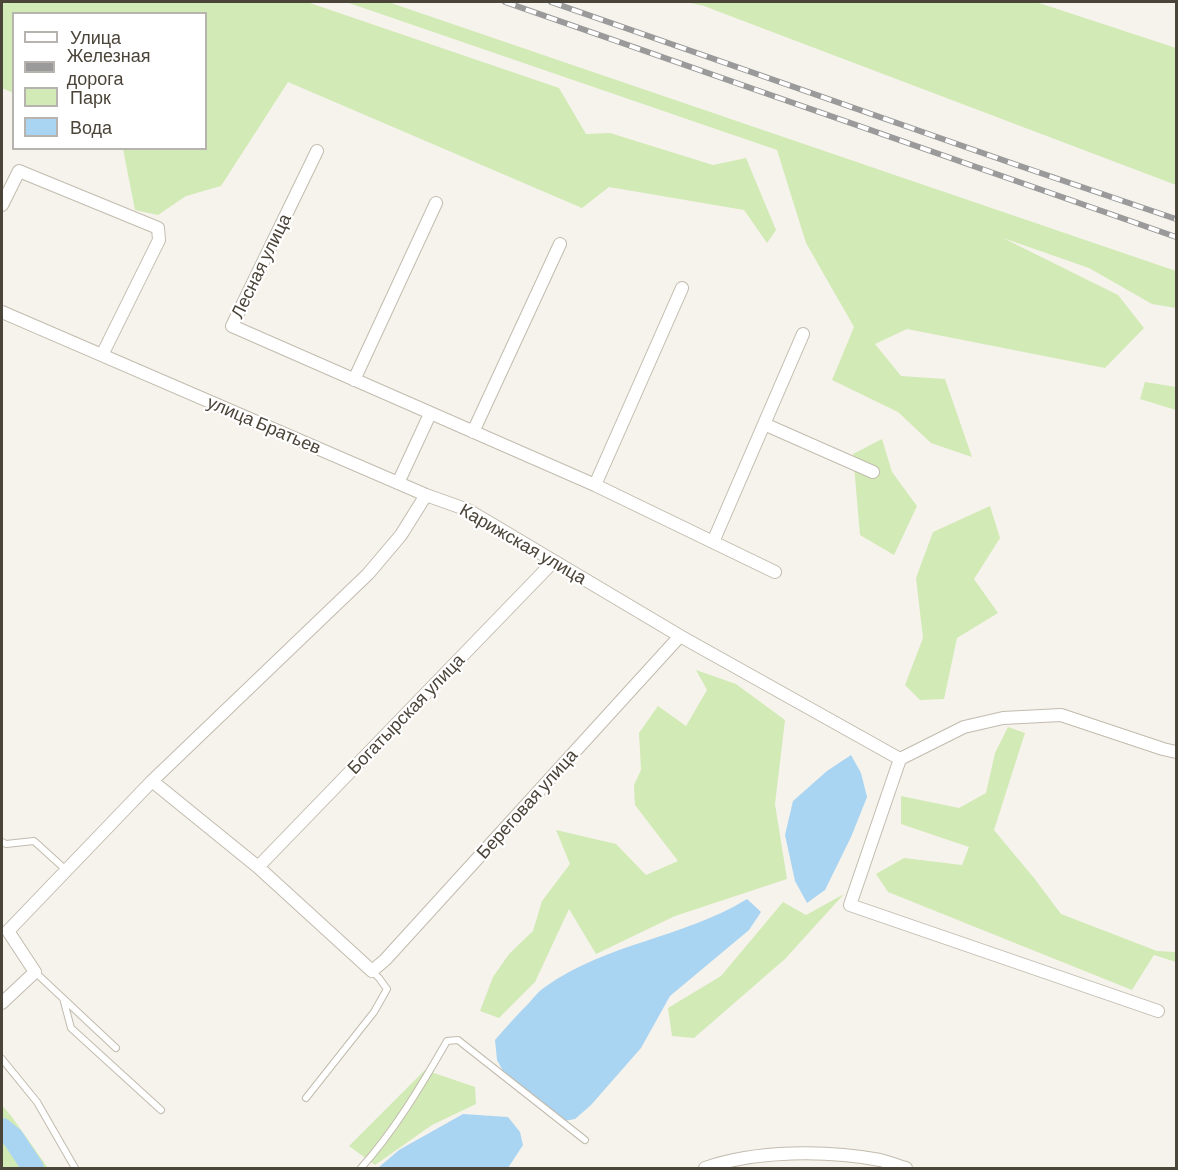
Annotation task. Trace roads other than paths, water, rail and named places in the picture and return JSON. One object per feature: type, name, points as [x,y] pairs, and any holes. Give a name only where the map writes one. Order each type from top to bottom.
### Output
[{"type":"street","name":"Лесная улица","points":[[316,151],[232,326],[595,485],[774,572]]},
{"type":"street","points":[[2,205],[19,171],[158,228],[159,240],[102,356]]},
{"type":"street","points":[[354,380],[436,203]]},
{"type":"street","points":[[473,432],[560,244]]},
{"type":"street","points":[[595,485],[682,288]]},
{"type":"street","name":"улица Братьев","points":[[2,312],[426,495]]},
{"type":"street","points":[[713,542],[803,334]]},
{"type":"street","points":[[398,483],[430,414]]},
{"type":"street","points":[[764,424],[873,472]]},
{"type":"street","points":[[2,1003],[35,972],[5,928],[66,870],[152,781],[368,574],[401,535],[426,495]]},
{"type":"street","name":"Карижская улица","points":[[426,495],[468,510],[680,636],[900,759]]},
{"type":"street","name":"Богатырская улица","points":[[258,867],[554,561]]},
{"type":"street","name":"Береговая улица","points":[[372,971],[385,960],[680,636]]},
{"type":"street","points":[[1158,1011],[850,905],[900,759],[964,727],[1003,718],[1061,715],[1176,752]]},
{"type":"street","points":[[152,781],[258,867],[372,971]]},
{"type":"street","points":[[705,1168],[770,1154],[825,1154],[881,1160],[906,1168]]},
{"type":"lane","points":[[2,842],[6,844],[34,841],[66,870]]},
{"type":"lane","points":[[306,1098],[374,1012],[387,989],[372,971]]},
{"type":"lane","points":[[35,972],[116,1048]]},
{"type":"lane","points":[[63,998],[71,1028],[160,1110]]},
{"type":"lane","points":[[361,1168],[381,1146],[417,1093],[447,1041],[458,1040],[585,1140]]},
{"type":"lane","points":[[2,1059],[37,1102],[75,1168]]},
{"type":"water","points":[[851,755],[861,773],[867,797],[851,837],[825,890],[807,903],[795,881],[785,835],[793,801],[827,771]]},
{"type":"water","points":[[747,899],[761,912],[749,930],[670,996],[641,1048],[591,1105],[575,1119],[564,1121],[508,1080],[497,1060],[495,1040],[543,989],[593,960],[697,923]]},
{"type":"water","points":[[463,1114],[508,1117],[520,1132],[523,1145],[508,1168],[378,1168],[399,1150]]},
{"type":"waterway","points":[[2,1129],[13,1138],[33,1168]]},
{"type":"railway","points":[[505,2],[1176,237]]},
{"type":"railway","points":[[551,2],[1176,219]]}]
